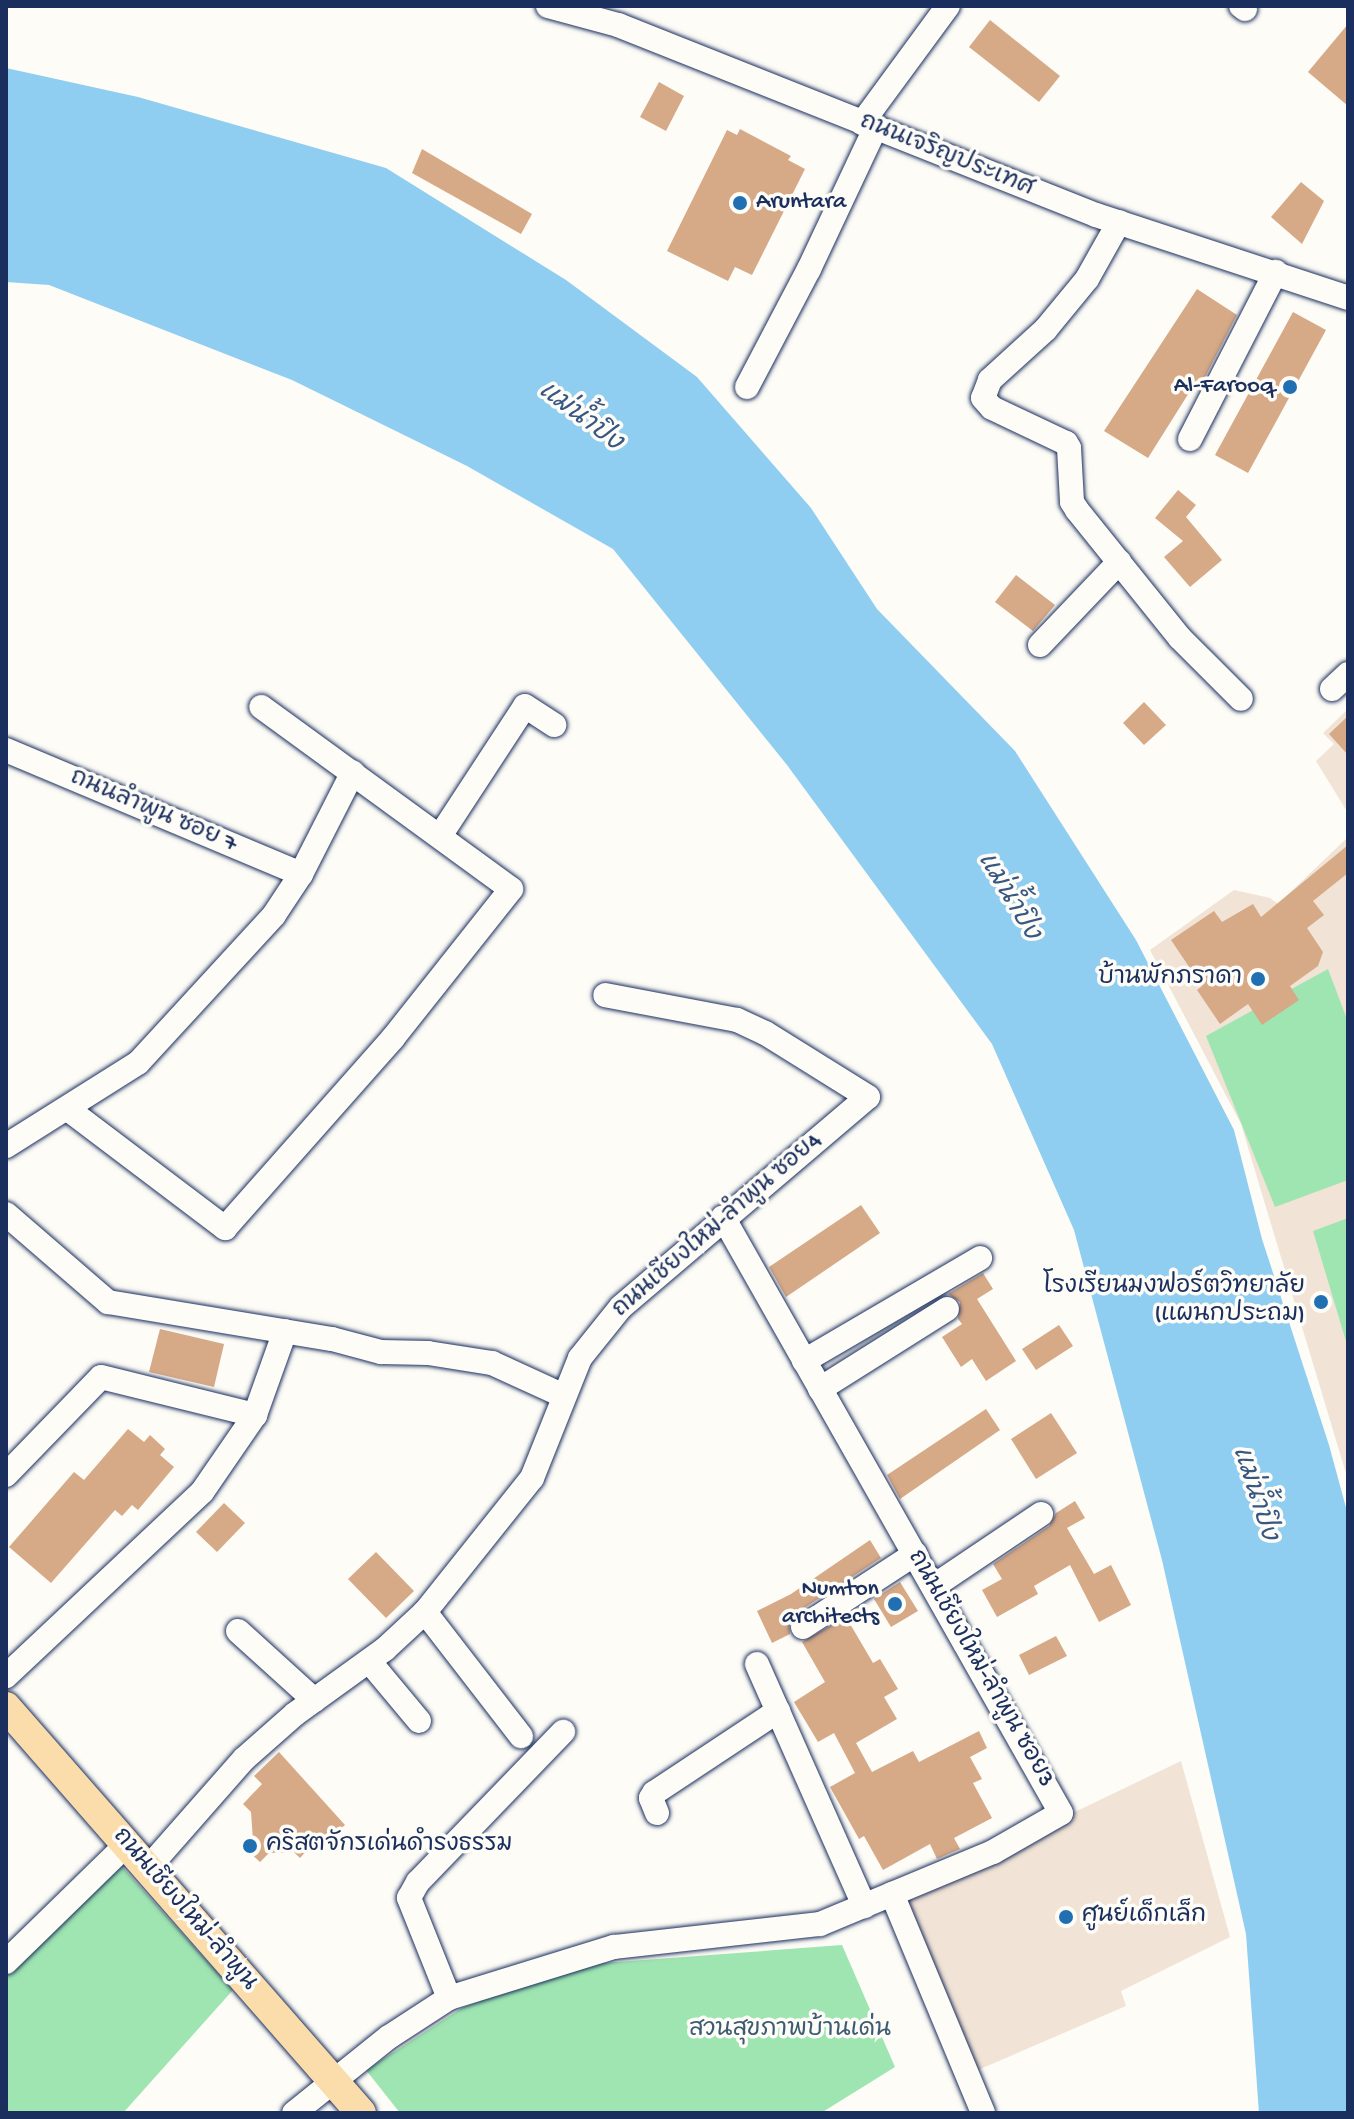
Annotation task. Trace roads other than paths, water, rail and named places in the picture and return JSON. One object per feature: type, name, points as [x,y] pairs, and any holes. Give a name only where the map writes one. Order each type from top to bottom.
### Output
[{"type":"main road","name":"ถนนเชียงใหม่-ลำพูน","points":[[6,1707],[361,2113]]},
{"type":"street","name":"ถนนเจริญประเทศ","points":[[548,6],[622,16],[868,126],[1119,222],[1348,298]]},
{"type":"street","points":[[747,387],[809,269],[868,126],[948,6]]},
{"type":"street","points":[[1119,222],[1087,279],[1046,329],[990,380],[983,398],[992,408],[1066,443],[1072,502],[1180,638],[1241,699]]},
{"type":"street","points":[[1190,439],[1276,272]]},
{"type":"street","points":[[1040,645],[1119,562]]},
{"type":"street","points":[[440,836],[525,706],[554,725]]},
{"type":"street","points":[[69,1110],[225,1228],[393,1038],[511,889],[261,707]]},
{"type":"street","name":"ถนนลำพูน ซอย 7","points":[[6,750],[301,874]]},
{"type":"street","points":[[6,1146],[69,1110],[138,1063],[274,915],[301,874],[353,772]]},
{"type":"street","name":"ถนนเชียงใหม่-ลำพูน ซอย4","points":[[149,1867],[244,1759],[314,1700],[369,1661],[425,1612],[532,1478],[580,1358],[621,1307],[723,1217],[868,1097],[765,1033],[737,1020],[605,995]]},
{"type":"street","points":[[6,1214],[108,1302],[285,1331],[381,1352],[428,1353],[492,1363],[564,1396]]},
{"type":"street","name":"ถนนเชียงใหม่-ลำพูน ซอย3","points":[[294,2113],[389,2037],[449,1998],[614,1947],[820,1924],[993,1852],[1061,1813],[723,1217]]},
{"type":"street","points":[[804,1361],[980,1258]]},
{"type":"street","points":[[820,1389],[947,1309]]},
{"type":"street","points":[[6,1676],[202,1492],[255,1415],[285,1331]]},
{"type":"street","points":[[6,1475],[101,1377],[255,1415]]},
{"type":"street","points":[[934,1586],[1041,1514]]},
{"type":"street","points":[[803,1627],[915,1554]]},
{"type":"street","points":[[425,1612],[521,1736]]},
{"type":"street","points":[[238,1631],[314,1700]]},
{"type":"street","points":[[369,1661],[419,1721]]},
{"type":"street","points":[[757,1664],[864,1906]]},
{"type":"street","points":[[657,1813],[651,1798],[654,1793],[778,1711]]},
{"type":"street","points":[[449,1998],[409,1898],[418,1882],[563,1732]]},
{"type":"street","points":[[6,1962],[127,1844]]},
{"type":"street","points":[[892,1894],[983,2113]]},
{"type":"water","name":"แม่น้ำปิง","points":[[6,68],[138,97],[386,168],[566,280],[697,377],[811,508],[877,609],[1015,751],[1136,940],[1234,1130],[1262,1239],[1329,1445],[1348,1515],[1348,2113],[1259,2113],[1246,1934],[1162,1560],[1074,1230],[992,1044],[787,765],[613,549],[467,466],[292,380],[49,285],[6,282]]},
{"type":"place","name":"Aruntara","points":[[740,203]]},
{"type":"place","name":"Al-Farooq","points":[[1290,387]]},
{"type":"place","name":"บ้านพักภราดา","points":[[1258,979]]},
{"type":"place","name":"โรงเรียนมงฟอร์ตวิทยาลัย (แผนกประถม)","points":[[1321,1302]]},
{"type":"place","name":"Numton architects","points":[[895,1604]]},
{"type":"place","name":"คริสตจักรเด่นดำรงธรรม","points":[[250,1846]]},
{"type":"place","name":"ศูนย์เด็กเล็ก","points":[[1066,1917]]},
{"type":"park label","name":"สวนสุขภาพบ้านเด่น","points":[[790,2031]]}]
